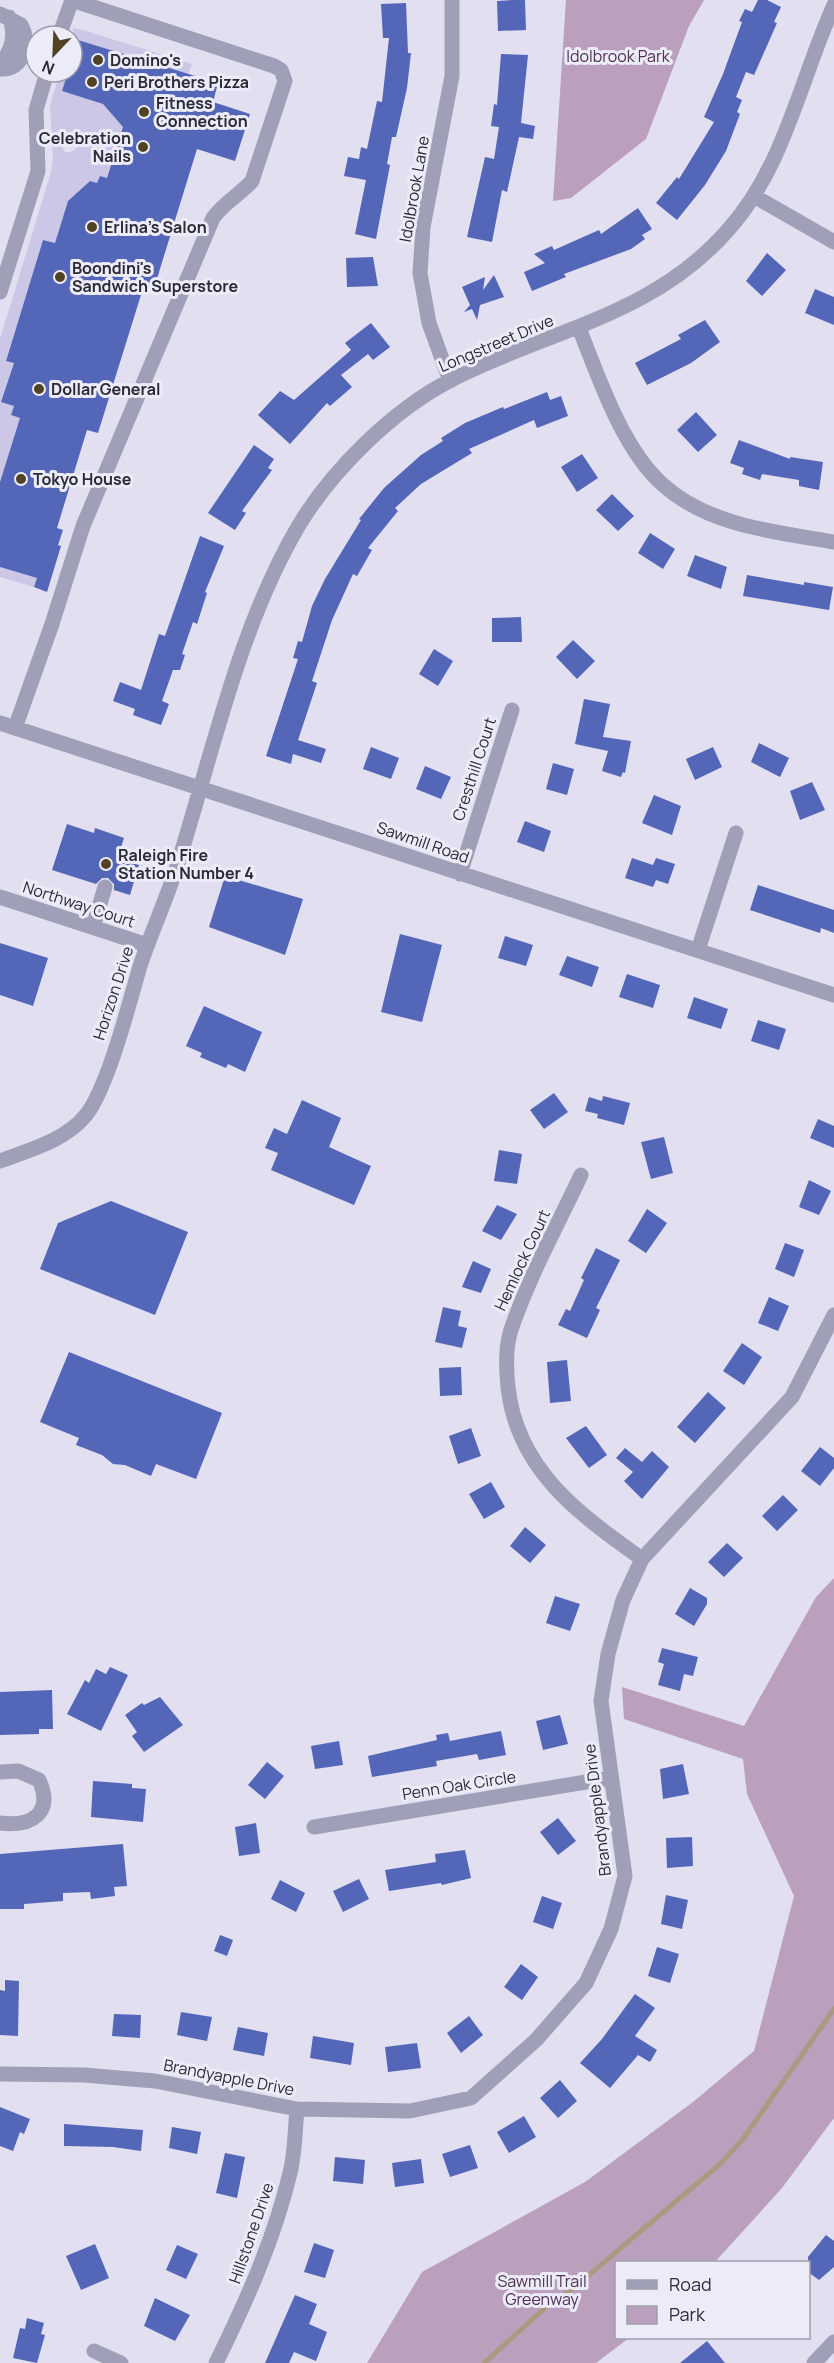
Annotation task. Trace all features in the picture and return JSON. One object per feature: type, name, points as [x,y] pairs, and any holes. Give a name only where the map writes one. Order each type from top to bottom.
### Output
[{"type":"street","points":[[15,728],[52,624],[83,526],[213,218],[223,205],[244,190],[252,181],[285,81],[281,70],[274,66],[72,0],[63,24]]},
{"type":"street","name":"Idolbrook Lane","points":[[450,381],[429,323],[420,273],[423,227],[452,76],[452,0]]},
{"type":"street","name":"Longstreet Drive","points":[[200,787],[247,642],[269,585],[302,521],[355,453],[391,422],[450,381],[626,307],[675,279],[728,230],[754,196],[782,136],[834,5]]},
{"type":"street","points":[[0,63],[7,56],[13,37],[5,15]]},
{"type":"street","points":[[0,69],[9,69],[18,64],[26,41],[21,25],[5,15]]},
{"type":"street","points":[[0,292],[38,171],[36,110],[44,84]]},
{"type":"street","points":[[754,196],[834,242]]},
{"type":"street","points":[[579,328],[632,447],[663,485],[684,500],[729,521],[834,542]]},
{"type":"street","name":"Cresthill Court","points":[[460,874],[512,710]]},
{"type":"street","name":"Sawmill Road","points":[[0,723],[834,995]]},
{"type":"street","name":"Horizon Drive","points":[[0,1161],[51,1142],[86,1115],[103,1080],[147,945],[172,879],[200,787]]},
{"type":"street","points":[[698,950],[736,833]]},
{"type":"street","points":[[93,927],[105,887]]},
{"type":"street","name":"Northway Court","points":[[0,897],[147,945]]},
{"type":"street","name":"Hemlock Court","points":[[581,1175],[512,1326],[506,1364],[511,1412],[519,1435],[548,1482],[587,1521],[642,1559]]},
{"type":"street","name":"Brandyapple Drive","points":[[0,2074],[84,2075],[155,2081],[297,2109],[410,2110],[471,2098],[536,2040],[585,1983],[611,1929],[625,1876],[601,1701],[608,1654],[623,1600],[642,1559],[792,1397],[834,1315]]},
{"type":"street","points":[[0,1772],[18,1771],[39,1780],[45,1802],[41,1811],[24,1824],[0,1823]]},
{"type":"street","name":"Penn Oak Circle","points":[[314,1827],[610,1778]]},
{"type":"street","name":"Hillstone Drive","points":[[216,2363],[254,2284],[291,2172],[297,2109]]},
{"type":"street","points":[[814,2363],[834,2342]]},
{"type":"street","points":[[94,2351],[120,2363]]},
{"type":"green space","name":"Idolbrook Park","points":[[566,0],[704,0],[689,26],[646,139],[571,198],[553,201]]},
{"type":"green space","name":"Sawmill Trail Greenway","points":[[834,1578],[834,2118],[782,2188],[716,2261],[615,2261],[615,2339],[628,2339],[596,2363],[367,2363],[422,2272],[585,2182],[693,2102],[754,2051],[794,1896],[747,1794],[743,1759],[624,1719],[622,1687],[744,1726],[816,1597]]},
{"type":"shaded area","points":[[84,30],[192,64],[188,74],[84,42]]},
{"type":"shaded area","points":[[56,84],[64,84],[62,91],[103,104],[123,127],[107,178],[100,176],[97,183],[90,181],[68,201],[55,243],[43,240],[6,360],[14,363],[2,402],[14,406],[11,415],[20,418],[0,482],[0,339],[51,172],[53,157],[50,106]],"holes":[[[71,135],[78,141],[78,147],[69,153],[64,151],[61,143],[66,136]]]},
{"type":"shaded area","points":[[0,567],[37,578],[34,587],[0,577]]},
{"type":"building","points":[[525,0],[526,30],[498,31],[497,1]]},
{"type":"building","points":[[758,0],[767,0],[781,7],[774,22],[777,23],[754,75],[746,72],[736,97],[742,100],[737,112],[740,114],[726,151],[705,185],[677,220],[656,203],[677,177],[679,179],[714,122],[704,117],[742,22],[739,21],[745,9],[752,12]]},
{"type":"building","points":[[406,3],[408,53],[411,53],[407,88],[396,137],[392,137],[387,164],[390,165],[376,239],[355,234],[366,180],[344,176],[348,157],[359,159],[361,147],[367,149],[377,101],[382,102],[389,38],[383,38],[381,4]]},
{"type":"building","points":[[84,42],[218,83],[213,102],[250,114],[235,161],[197,149],[155,285],[145,282],[98,433],[87,430],[57,528],[63,530],[58,545],[61,546],[47,592],[34,587],[37,578],[0,567],[0,482],[20,418],[11,415],[14,406],[1,402],[14,363],[6,361],[43,240],[55,243],[68,201],[90,181],[97,183],[100,176],[107,178],[123,127],[103,104],[62,91],[64,84],[84,84]]},
{"type":"building","points":[[501,54],[528,55],[521,123],[535,126],[533,139],[519,137],[507,192],[502,190],[492,242],[467,237],[485,157],[494,159],[499,127],[491,126],[494,104],[497,105]]},
{"type":"building","points":[[638,208],[652,229],[642,235],[645,239],[631,249],[564,274],[566,277],[532,291],[524,272],[545,263],[534,254],[552,246],[554,250],[599,230],[601,234]]},
{"type":"building","points":[[767,253],[786,270],[762,296],[746,281]]},
{"type":"building","points":[[373,257],[378,286],[347,287],[346,258]]},
{"type":"building","points":[[494,275],[504,297],[480,305],[477,320],[472,309],[464,312],[470,305],[462,287],[485,277],[483,290]]},
{"type":"building","points":[[815,289],[834,297],[834,325],[805,313]]},
{"type":"building","points":[[705,320],[720,342],[691,363],[647,385],[635,363],[681,339],[678,335]]},
{"type":"building","points":[[371,323],[390,347],[373,360],[368,354],[341,375],[352,387],[330,406],[327,403],[290,444],[258,415],[280,391],[294,400],[351,350],[345,343]]},
{"type":"building","points":[[547,392],[550,400],[561,396],[568,416],[537,428],[534,420],[469,449],[472,453],[421,484],[395,508],[398,511],[368,548],[372,550],[357,576],[353,574],[332,620],[312,681],[317,683],[298,740],[326,749],[321,763],[293,754],[291,764],[266,756],[298,659],[293,658],[298,641],[302,642],[312,606],[325,579],[361,520],[359,519],[384,488],[421,455],[443,441],[441,438],[465,423]]},
{"type":"building","points":[[696,412],[717,435],[698,452],[677,430]]},
{"type":"building","points":[[739,440],[790,459],[790,457],[823,462],[819,490],[799,486],[799,480],[762,474],[760,480],[742,474],[744,468],[730,463]]},
{"type":"building","points":[[254,445],[274,459],[268,468],[272,470],[242,511],[246,513],[235,530],[208,513]]},
{"type":"building","points":[[582,454],[598,478],[577,492],[561,467]]},
{"type":"building","points":[[612,494],[634,516],[618,531],[596,510]]},
{"type":"building","points":[[650,533],[675,549],[663,569],[638,553]]},
{"type":"building","points":[[200,536],[224,546],[205,592],[207,593],[197,624],[193,622],[182,654],[185,655],[180,670],[173,670],[162,701],[169,704],[161,725],[133,715],[135,709],[113,701],[120,682],[141,690],[159,634],[165,636]]},
{"type":"building","points":[[695,555],[727,567],[721,589],[687,576]]},
{"type":"building","points":[[747,575],[804,585],[804,582],[833,587],[829,610],[743,596]]},
{"type":"building","points":[[521,617],[522,642],[492,642],[492,618]]},
{"type":"building","points":[[573,640],[595,661],[577,679],[556,657]]},
{"type":"building","points":[[434,649],[453,661],[438,686],[419,674]]},
{"type":"building","points":[[584,699],[610,704],[603,737],[631,741],[625,773],[623,772],[621,777],[602,771],[608,751],[575,744]]},
{"type":"building","points":[[759,743],[789,758],[780,777],[751,762]]},
{"type":"building","points":[[371,747],[399,758],[391,779],[363,769]]},
{"type":"building","points":[[713,747],[722,767],[695,780],[686,759]]},
{"type":"building","points":[[553,763],[574,769],[567,795],[546,789]]},
{"type":"building","points":[[425,766],[451,777],[441,799],[416,789]]},
{"type":"building","points":[[812,782],[825,810],[800,820],[790,791]]},
{"type":"building","points":[[654,795],[681,806],[672,835],[642,823]]},
{"type":"building","points":[[525,821],[551,831],[544,852],[517,842]]},
{"type":"building","points":[[67,824],[94,833],[95,828],[124,838],[117,859],[139,865],[130,895],[114,890],[114,884],[108,878],[102,878],[96,884],[52,870]]},
{"type":"building","points":[[632,858],[653,865],[656,858],[675,864],[668,884],[656,880],[653,887],[625,878]]},
{"type":"building","points":[[225,876],[303,899],[285,955],[209,927]]},
{"type":"building","points":[[758,885],[834,910],[834,933],[821,928],[820,933],[750,910]]},
{"type":"building","points":[[400,934],[442,945],[422,1022],[381,1012]]},
{"type":"building","points":[[505,936],[533,945],[526,966],[498,958]]},
{"type":"building","points":[[0,943],[48,958],[33,1006],[0,995]]},
{"type":"building","points":[[567,956],[599,967],[592,987],[559,975]]},
{"type":"building","points":[[627,974],[660,985],[653,1008],[619,997]]},
{"type":"building","points":[[694,997],[728,1009],[721,1029],[687,1018]]},
{"type":"building","points":[[204,1006],[262,1032],[245,1072],[228,1064],[226,1068],[200,1057],[202,1053],[186,1046]]},
{"type":"building","points":[[758,1020],[786,1029],[779,1050],[751,1041]]},
{"type":"building","points":[[554,1093],[568,1112],[544,1129],[530,1110]]},
{"type":"building","points":[[603,1096],[630,1103],[624,1125],[597,1118],[598,1114],[585,1111],[589,1097],[602,1101]]},
{"type":"building","points":[[302,1100],[341,1118],[329,1147],[371,1166],[354,1205],[271,1170],[278,1153],[265,1148],[274,1128],[287,1134]]},
{"type":"building","points":[[818,1119],[834,1126],[834,1148],[810,1138]]},
{"type":"building","points":[[664,1137],[673,1173],[651,1179],[641,1142]]},
{"type":"building","points":[[499,1150],[522,1154],[517,1184],[494,1181]]},
{"type":"building","points":[[809,1180],[831,1191],[819,1215],[799,1207]]},
{"type":"building","points":[[111,1201],[188,1232],[155,1315],[40,1269],[58,1223]]},
{"type":"building","points":[[497,1205],[517,1214],[501,1240],[482,1231]]},
{"type":"building","points":[[647,1209],[667,1223],[646,1253],[628,1241]]},
{"type":"building","points":[[785,1243],[804,1250],[794,1277],[775,1269]]},
{"type":"building","points":[[596,1248],[620,1260],[596,1308],[600,1310],[587,1338],[558,1325],[566,1309],[570,1311],[584,1280],[581,1278]]},
{"type":"building","points":[[473,1261],[491,1269],[481,1293],[462,1287]]},
{"type":"building","points":[[769,1297],[789,1306],[778,1331],[758,1323]]},
{"type":"building","points":[[443,1307],[461,1311],[458,1326],[467,1328],[462,1348],[435,1342]]},
{"type":"building","points":[[742,1343],[762,1357],[744,1385],[723,1371]]},
{"type":"building","points":[[69,1352],[222,1413],[196,1479],[156,1464],[151,1476],[125,1465],[113,1464],[102,1455],[76,1445],[79,1438],[40,1422]]},
{"type":"building","points":[[567,1360],[571,1401],[550,1403],[547,1362]]},
{"type":"building","points":[[461,1367],[462,1395],[440,1396],[439,1368]]},
{"type":"building","points":[[708,1392],[726,1408],[695,1443],[677,1427]]},
{"type":"building","points":[[586,1426],[607,1455],[589,1468],[566,1438]]},
{"type":"building","points":[[471,1428],[481,1456],[458,1464],[449,1436]]},
{"type":"building","points":[[820,1447],[834,1458],[834,1468],[820,1486],[801,1471]]},
{"type":"building","points":[[625,1448],[642,1462],[652,1451],[669,1467],[642,1499],[624,1481],[633,1472],[616,1458]]},
{"type":"building","points":[[491,1482],[505,1507],[484,1519],[469,1494]]},
{"type":"building","points":[[783,1495],[798,1510],[777,1531],[762,1516]]},
{"type":"building","points":[[525,1527],[546,1545],[530,1563],[510,1546]]},
{"type":"building","points":[[727,1543],[743,1558],[724,1577],[708,1562]]},
{"type":"building","points":[[690,1588],[707,1598],[707,1604],[694,1626],[675,1614]]},
{"type":"building","points":[[555,1596],[580,1604],[570,1631],[546,1623]]},
{"type":"building","points":[[662,1648],[698,1657],[693,1676],[684,1674],[680,1691],[658,1685],[664,1664],[658,1662]]},
{"type":"building","points":[[110,1667],[128,1675],[101,1731],[67,1714],[85,1680],[89,1683],[96,1669],[106,1674]]},
{"type":"building","points":[[52,1690],[53,1729],[39,1729],[39,1734],[0,1735],[0,1692]]},
{"type":"building","points":[[160,1697],[183,1725],[144,1752],[132,1736],[137,1732],[125,1715],[142,1703],[144,1705]]},
{"type":"building","points":[[560,1715],[568,1744],[543,1750],[536,1721]]},
{"type":"building","points":[[501,1731],[506,1755],[479,1760],[477,1754],[436,1761],[437,1766],[372,1777],[368,1756],[437,1740],[436,1735],[448,1733],[450,1741]]},
{"type":"building","points":[[339,1741],[343,1765],[315,1769],[311,1746]]},
{"type":"building","points":[[267,1762],[284,1776],[265,1799],[248,1785]]},
{"type":"building","points":[[683,1764],[689,1794],[663,1799],[660,1769]]},
{"type":"building","points":[[93,1781],[132,1784],[132,1788],[146,1789],[143,1822],[91,1817]]},
{"type":"building","points":[[558,1818],[576,1841],[558,1855],[540,1832]]},
{"type":"building","points":[[256,1823],[260,1853],[239,1856],[235,1827]]},
{"type":"building","points":[[692,1837],[693,1866],[667,1868],[666,1838]]},
{"type":"building","points":[[123,1844],[127,1886],[114,1887],[115,1896],[91,1899],[90,1892],[63,1893],[63,1901],[24,1904],[24,1909],[0,1909],[0,1854]]},
{"type":"building","points":[[465,1850],[471,1878],[442,1885],[441,1883],[389,1891],[385,1870],[436,1862],[435,1854]]},
{"type":"building","points":[[359,1879],[369,1899],[343,1912],[333,1891]]},
{"type":"building","points":[[280,1880],[305,1893],[296,1912],[271,1899]]},
{"type":"building","points":[[666,1895],[688,1900],[682,1929],[661,1924]]},
{"type":"building","points":[[542,1896],[562,1903],[553,1929],[533,1922]]},
{"type":"building","points":[[220,1935],[233,1940],[227,1956],[214,1951]]},
{"type":"building","points":[[657,1947],[679,1954],[670,1983],[648,1976]]},
{"type":"building","points":[[521,1964],[538,1977],[522,2000],[504,1987]]},
{"type":"building","points":[[5,1980],[19,1981],[18,2036],[0,2035],[0,1990],[5,1991]]},
{"type":"building","points":[[635,1994],[655,2008],[635,2036],[657,2050],[650,2062],[638,2055],[610,2088],[580,2063],[602,2039]]},
{"type":"building","points":[[181,2012],[212,2017],[207,2041],[177,2035]]},
{"type":"building","points":[[114,2014],[141,2015],[140,2038],[112,2036]]},
{"type":"building","points":[[469,2016],[483,2035],[461,2053],[447,2033]]},
{"type":"building","points":[[238,2027],[268,2033],[264,2056],[233,2050]]},
{"type":"building","points":[[313,2036],[354,2043],[351,2065],[310,2058]]},
{"type":"building","points":[[417,2043],[421,2068],[388,2072],[385,2047]]},
{"type":"building","points":[[560,2080],[577,2101],[558,2118],[540,2098]]},
{"type":"building","points":[[0,2107],[30,2119],[24,2134],[20,2132],[13,2151],[0,2146]]},
{"type":"building","points":[[524,2116],[536,2137],[509,2153],[497,2132]]},
{"type":"building","points":[[64,2124],[143,2130],[141,2151],[113,2147],[64,2146]]},
{"type":"building","points":[[172,2127],[201,2132],[197,2154],[169,2148]]},
{"type":"building","points":[[470,2145],[478,2168],[450,2177],[442,2154]]},
{"type":"building","points":[[225,2153],[245,2157],[237,2198],[216,2193]]},
{"type":"building","points":[[335,2157],[365,2160],[363,2184],[333,2181]]},
{"type":"building","points":[[421,2159],[424,2183],[395,2187],[392,2163]]},
{"type":"building","points":[[826,2235],[834,2241],[834,2267],[819,2280],[810,2273],[808,2257]]},
{"type":"building","points":[[314,2243],[334,2250],[325,2278],[304,2272]]},
{"type":"building","points":[[95,2244],[109,2278],[81,2290],[66,2256]]},
{"type":"building","points":[[177,2245],[198,2254],[186,2279],[166,2270]]},
{"type":"building","points":[[295,2295],[317,2304],[309,2324],[327,2332],[316,2361],[294,2352],[289,2363],[265,2363]]},
{"type":"building","points":[[155,2298],[190,2315],[175,2341],[144,2326]]},
{"type":"building","points":[[27,2318],[44,2323],[41,2334],[45,2335],[37,2363],[13,2358],[20,2328],[25,2329]]},
{"type":"building","points":[[707,2341],[725,2363],[680,2363]]},
{"type":"waterway","points":[[484,2363],[546,2307],[575,2287],[720,2164],[743,2139],[834,2009]]},
{"type":"place","name":"Domino's","points":[[98,60]]},
{"type":"place","name":"Peri Brothers Pizza","points":[[92,82]]},
{"type":"place","name":"Fitness Connection","points":[[144,112]]},
{"type":"place","name":"Celebration Nails","points":[[143,147]]},
{"type":"place","name":"Erlina's Salon","points":[[92,227]]},
{"type":"place","name":"Boondini's Sandwich Superstore","points":[[60,277]]},
{"type":"place","name":"Dollar General","points":[[39,389]]},
{"type":"place","name":"Tokyo House","points":[[21,479]]},
{"type":"place","name":"Raleigh Fire Station Number 4","points":[[106,864]]}]
